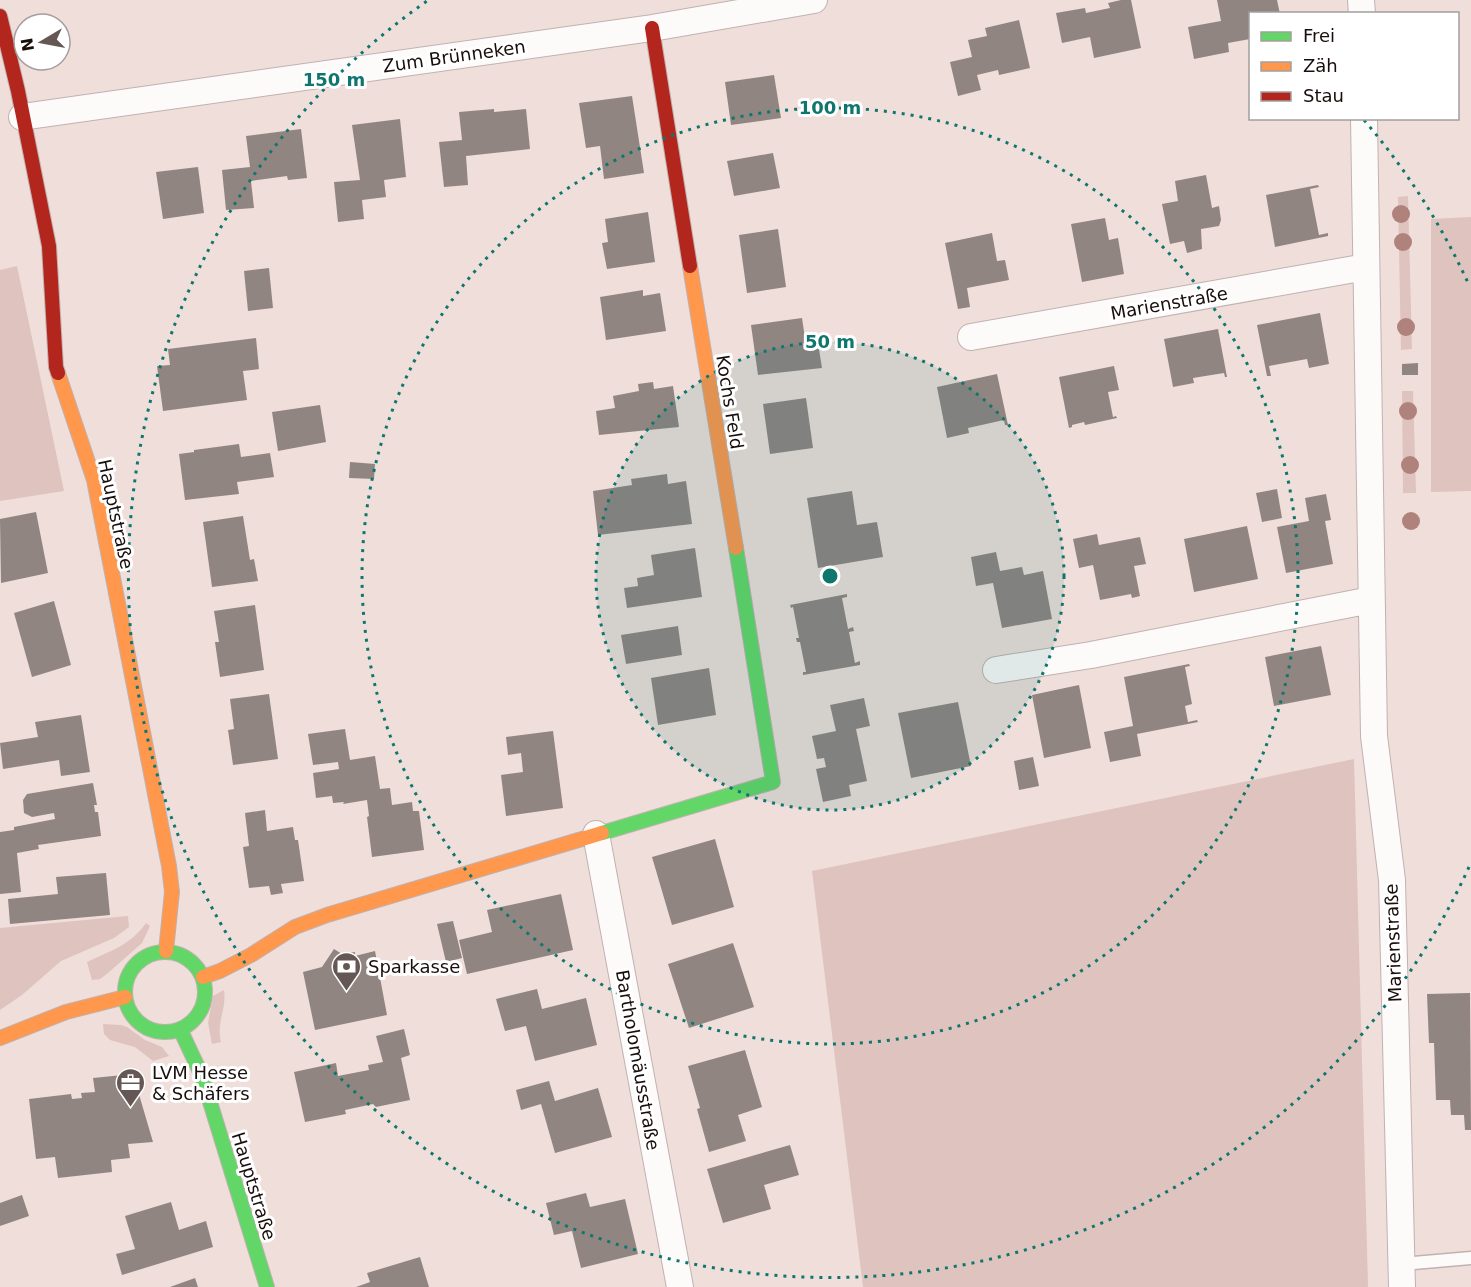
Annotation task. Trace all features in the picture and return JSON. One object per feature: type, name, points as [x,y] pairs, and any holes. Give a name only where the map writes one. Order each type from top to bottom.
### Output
[{"type":"main road","name":"Hauptstraße","points":[[0,16],[9,92],[22,117],[49,246],[56,367],[94,480],[169,866],[172,892],[166,951]]},
{"type":"main road","name":"Kochs Feld","points":[[596,834],[773,782],[652,28]]},
{"type":"main road","points":[[203,977],[250,955],[295,927],[327,915],[596,834]]},
{"type":"main road","points":[[155,952],[178,953],[188,959],[203,977],[205,993],[202,1008],[193,1020],[180,1029],[162,1032],[145,1027],[131,1014],[124,997],[125,985],[135,964],[155,952]]},
{"type":"main road","points":[[0,1038],[66,1012],[124,997]]},
{"type":"main road","name":"Hauptstraße","points":[[180,1029],[202,1076],[267,1287]]},
{"type":"street","name":"Zum Brünneken","points":[[22,117],[652,28],[814,0]]},
{"type":"street","name":"Marienstraße","points":[[1364,120],[1374,736],[1392,880],[1402,1276]]},
{"type":"street","name":"Marienstraße","points":[[971,337],[1366,267]]},
{"type":"street","points":[[996,670],[1091,655],[1371,600]]},
{"type":"street","name":"Bartholomäusstraße","points":[[596,834],[680,1287]]},
{"type":"lane","points":[[1402,1276],[1471,1258]]},
{"type":"shaded area","points":[[1408,196],[1412,349],[1401,350],[1398,197]]},
{"type":"shaded area","points":[[1471,217],[1471,491],[1431,492],[1431,219]]},
{"type":"shaded area","points":[[17,266],[64,491],[0,501],[0,270]]},
{"type":"shaded area","points":[[1402,391],[1413,391],[1416,493],[1403,493]]},
{"type":"shaded area","points":[[1354,759],[1368,1287],[863,1287],[812,871]]},
{"type":"shaded area","points":[[128,916],[129,927],[114,938],[61,961],[22,995],[0,1010],[0,928]]},
{"type":"shaded area","points":[[146,923],[150,926],[142,943],[100,979],[92,980],[87,962],[127,942]]},
{"type":"shaded area","points":[[224,990],[220,1028],[221,1042],[212,1044],[208,1023],[213,996]]},
{"type":"shaded area","points":[[103,1024],[127,1027],[145,1040],[162,1047],[169,1056],[153,1061],[135,1047],[110,1040],[104,1034]]},
{"type":"building","points":[[1131,0],[1141,48],[1094,58],[1090,37],[1062,43],[1056,13],[1085,8],[1086,13],[1110,8],[1108,3]]},
{"type":"building","points":[[1217,0],[1277,0],[1280,12],[1249,12],[1249,39],[1228,43],[1229,52],[1194,59],[1188,27],[1221,21]]},
{"type":"building","points":[[1019,20],[1030,68],[999,75],[998,70],[977,75],[981,90],[958,96],[950,62],[972,57],[968,40],[987,36],[985,28]]},
{"type":"building","points":[[774,75],[781,118],[731,125],[725,82]]},
{"type":"building","points":[[632,96],[644,173],[604,179],[600,146],[586,148],[579,103]]},
{"type":"building","points":[[494,109],[494,112],[526,109],[530,149],[466,156],[468,185],[444,187],[439,142],[462,140],[459,112]]},
{"type":"building","points":[[400,119],[406,177],[384,180],[386,197],[362,200],[364,219],[338,222],[334,182],[360,180],[352,125]]},
{"type":"building","points":[[301,129],[307,178],[288,180],[287,176],[251,181],[254,208],[226,210],[222,170],[250,167],[246,136]]},
{"type":"building","points":[[773,153],[780,188],[734,196],[727,161]]},
{"type":"building","points":[[198,167],[204,213],[163,219],[156,172]]},
{"type":"building","points":[[1206,175],[1212,208],[1219,206],[1221,220],[1219,226],[1201,229],[1202,249],[1187,253],[1184,241],[1170,244],[1162,204],[1178,201],[1175,181]]},
{"type":"building","points":[[1318,185],[1319,187],[1310,189],[1319,235],[1328,233],[1328,236],[1275,247],[1266,195]]},
{"type":"building","points":[[648,212],[655,262],[607,269],[602,243],[608,242],[605,219]]},
{"type":"building","points":[[1105,218],[1109,240],[1118,238],[1124,274],[1082,282],[1071,224]]},
{"type":"building","points":[[778,229],[786,287],[747,293],[739,235]]},
{"type":"building","points":[[992,233],[997,261],[1005,260],[1009,280],[967,288],[970,307],[958,309],[945,243]]},
{"type":"building","points":[[269,268],[273,308],[248,311],[244,271]]},
{"type":"building","points":[[643,290],[643,296],[660,293],[666,331],[606,340],[600,297]]},
{"type":"building","points":[[1320,313],[1329,364],[1309,368],[1307,359],[1269,366],[1271,376],[1267,376],[1257,325]]},
{"type":"building","points":[[802,318],[806,345],[818,343],[822,368],[758,375],[751,325]]},
{"type":"building","points":[[1218,329],[1227,377],[1224,373],[1193,378],[1194,383],[1173,387],[1164,339]]},
{"type":"building","points":[[256,338],[259,369],[243,371],[247,400],[163,411],[157,366],[170,365],[168,349]]},
{"type":"building","points":[[1418,363],[1418,375],[1402,375],[1402,364]]},
{"type":"building","points":[[1114,366],[1119,390],[1108,392],[1113,417],[1117,418],[1085,425],[1084,422],[1069,428],[1059,377]]},
{"type":"building","points":[[997,374],[1008,425],[1005,425],[1004,420],[968,428],[969,433],[947,438],[937,387]]},
{"type":"building","points":[[653,382],[654,389],[673,386],[679,427],[599,435],[596,411],[615,408],[613,396],[639,391],[638,384]]},
{"type":"building","points":[[806,398],[813,448],[770,454],[763,404]]},
{"type":"building","points":[[320,405],[326,442],[278,451],[272,412]]},
{"type":"building","points":[[239,444],[241,457],[270,453],[274,477],[237,482],[239,494],[185,500],[179,454]]},
{"type":"building","points":[[350,462],[375,464],[374,479],[349,478]]},
{"type":"building","points":[[667,474],[668,484],[686,481],[692,524],[598,535],[593,491],[632,485],[631,479]]},
{"type":"building","points":[[1277,489],[1282,518],[1262,522],[1256,493]]},
{"type":"building","points":[[852,491],[857,525],[877,522],[883,557],[818,568],[807,498]]},
{"type":"building","points":[[1326,494],[1331,520],[1325,521],[1333,564],[1286,573],[1277,527],[1309,521],[1305,498]]},
{"type":"building","points":[[36,512],[48,573],[1,583],[0,519]]},
{"type":"building","points":[[243,516],[250,560],[254,559],[258,581],[212,587],[203,522]]},
{"type":"building","points":[[1247,526],[1258,579],[1194,592],[1184,539]]},
{"type":"building","points":[[1097,534],[1099,545],[1140,537],[1146,564],[1134,566],[1140,596],[1132,598],[1131,594],[1100,600],[1093,565],[1079,568],[1073,539]]},
{"type":"building","points":[[695,548],[702,597],[627,608],[624,588],[638,586],[637,578],[654,575],[651,555]]},
{"type":"building","points":[[996,552],[1000,571],[1022,567],[1024,575],[1043,571],[1052,619],[1002,628],[993,583],[976,586],[971,557]]},
{"type":"building","points":[[847,594],[847,597],[842,598],[848,629],[853,627],[854,631],[849,632],[855,663],[860,661],[860,665],[803,675],[803,672],[806,672],[800,642],[797,642],[796,638],[799,638],[793,607],[791,608],[790,605]]},
{"type":"building","points":[[54,601],[71,665],[32,677],[14,613]]},
{"type":"building","points":[[255,605],[264,670],[220,677],[215,642],[219,642],[214,611]]},
{"type":"building","points":[[678,626],[682,655],[626,664],[621,635]]},
{"type":"building","points":[[1321,646],[1331,695],[1274,706],[1265,657]]},
{"type":"building","points":[[1189,664],[1190,666],[1185,667],[1192,704],[1185,706],[1188,722],[1197,720],[1198,722],[1137,734],[1141,756],[1110,762],[1104,732],[1133,726],[1124,677]]},
{"type":"building","points":[[709,668],[716,715],[658,725],[651,678]]},
{"type":"building","points":[[1079,685],[1091,748],[1044,758],[1032,695]]},
{"type":"building","points":[[269,694],[278,759],[233,765],[228,730],[234,729],[230,699]]},
{"type":"building","points":[[864,698],[870,726],[856,729],[867,781],[849,785],[851,796],[823,802],[816,769],[826,767],[824,758],[817,759],[812,736],[836,731],[830,705]]},
{"type":"building","points":[[958,702],[971,766],[911,778],[898,713]]},
{"type":"building","points":[[81,715],[90,772],[61,776],[59,760],[3,769],[0,743],[38,737],[35,722]]},
{"type":"building","points":[[345,729],[350,760],[375,756],[380,789],[390,788],[392,805],[412,802],[413,811],[419,811],[424,850],[372,857],[367,800],[343,804],[344,802],[333,803],[332,796],[316,798],[313,773],[339,769],[338,762],[313,765],[308,734]]},
{"type":"building","points":[[553,731],[563,808],[506,816],[501,775],[523,772],[521,753],[508,755],[506,737]]},
{"type":"building","points":[[1033,757],[1039,786],[1019,790],[1014,761]]},
{"type":"building","points":[[93,783],[97,805],[94,805],[95,812],[98,812],[101,836],[38,845],[39,849],[17,853],[21,892],[0,894],[0,832],[55,819],[54,813],[32,817],[24,813],[23,800],[27,794]]},
{"type":"building","points":[[265,810],[267,831],[293,827],[295,840],[298,840],[304,881],[281,884],[283,893],[271,895],[269,886],[249,888],[243,847],[249,846],[245,813]]},
{"type":"building","points":[[715,839],[734,907],[672,925],[652,857]]},
{"type":"building","points":[[106,873],[110,915],[10,924],[8,899],[58,894],[56,877]]},
{"type":"building","points":[[561,894],[573,950],[467,974],[459,940],[492,932],[487,910]]},
{"type":"building","points":[[453,921],[462,958],[446,962],[437,924]]},
{"type":"building","points":[[733,943],[754,1007],[689,1028],[668,964]]},
{"type":"building","name":"Sparkasse","points":[[334,949],[342,954],[355,952],[355,956],[375,951],[387,1015],[315,1030],[303,972],[322,967]]},
{"type":"building","points":[[537,989],[542,1009],[586,998],[597,1045],[535,1061],[526,1026],[505,1031],[496,999]]},
{"type":"building","points":[[1470,993],[1471,1130],[1465,1130],[1464,1115],[1451,1115],[1450,1100],[1436,1100],[1434,1043],[1429,1043],[1427,994]]},
{"type":"building","points":[[404,1029],[410,1055],[401,1058],[410,1100],[376,1107],[373,1104],[345,1110],[346,1114],[305,1122],[294,1072],[336,1063],[338,1076],[369,1070],[368,1065],[383,1062],[376,1036]]},
{"type":"building","points":[[745,1050],[762,1107],[738,1115],[746,1141],[709,1152],[688,1066]]},
{"type":"building","points":[[133,1074],[153,1142],[128,1144],[130,1158],[111,1160],[112,1172],[58,1178],[55,1157],[36,1159],[29,1099],[71,1094],[72,1099],[82,1098],[81,1093],[95,1092],[93,1078]]},
{"type":"building","points":[[549,1081],[555,1101],[598,1088],[612,1137],[555,1153],[541,1104],[521,1110],[516,1090]]},
{"type":"building","points":[[790,1145],[799,1175],[764,1185],[771,1209],[723,1223],[707,1169]]},
{"type":"building","points":[[586,1193],[590,1207],[625,1199],[638,1254],[581,1268],[572,1231],[554,1235],[546,1203]]},
{"type":"building","points":[[22,1195],[29,1216],[0,1226],[0,1203]]},
{"type":"building","points":[[171,1202],[179,1230],[206,1221],[213,1247],[122,1275],[116,1254],[135,1249],[125,1216]]},
{"type":"building","points":[[420,1257],[429,1287],[356,1287],[370,1282],[367,1273]]},
{"type":"building","points":[[195,1278],[198,1287],[170,1287]]},
{"type":"traffic: fast","points":[[602,833],[773,782],[736,548]]},
{"type":"traffic: fast","points":[[165,952],[180,955],[193,964],[202,977],[205,992],[202,1007],[193,1020],[180,1029],[165,1032],[150,1029],[137,1020],[128,1007],[125,992],[128,977],[137,964],[150,955],[165,952]]},
{"type":"traffic: fast","points":[[180,1029],[202,1076],[267,1287]]},
{"type":"traffic: slow","points":[[690,266],[736,548]]},
{"type":"traffic: slow","points":[[58,373],[94,480],[169,866],[172,892],[166,951]]},
{"type":"traffic: slow","points":[[203,977],[251,955],[295,927],[327,915],[602,833]]},
{"type":"traffic: slow","points":[[0,1038],[66,1012],[125,997]]},
{"type":"traffic: jam","points":[[0,16],[18,91],[49,246],[58,373]]},
{"type":"traffic: jam","points":[[652,28],[690,266]]},
{"type":"place","name":"Sparkasse","points":[[347,992]]},
{"type":"place","name":"LVM Hesse & Schäfers","points":[[131,1108]]}]
